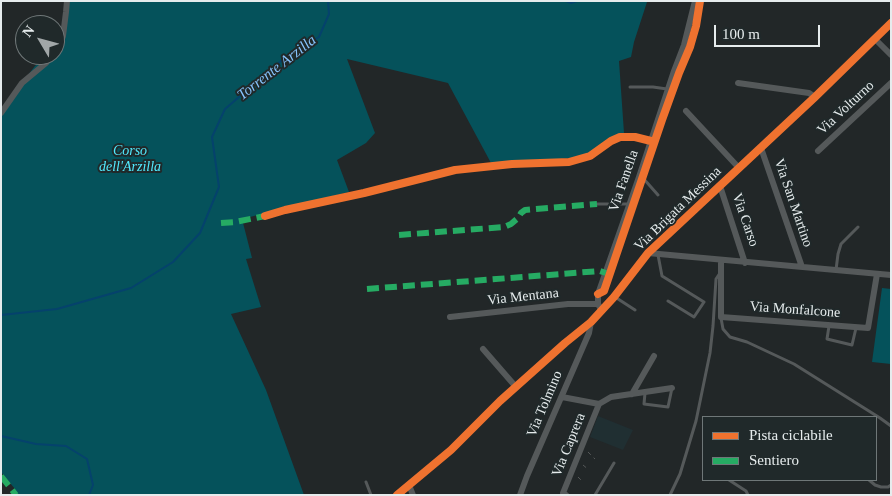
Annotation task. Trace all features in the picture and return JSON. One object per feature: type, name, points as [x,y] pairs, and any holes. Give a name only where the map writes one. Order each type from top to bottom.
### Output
[{"type":"street","points":[[65,21],[67,1]]},
{"type":"street","name":"Via Fanella","points":[[598,304],[598,294],[686,37],[695,1]]},
{"type":"street","name":"Via Brigata Messina","points":[[397,495],[451,450],[500,401],[602,311],[648,253],[815,97],[891,23]]},
{"type":"street","points":[[875,39],[891,55]]},
{"type":"street","points":[[1,113],[22,83],[44,65]]},
{"type":"street","points":[[738,83],[809,93],[815,97]]},
{"type":"street","name":"Via Volturno","points":[[818,152],[891,83]]},
{"type":"street","points":[[686,111],[739,168]]},
{"type":"street","points":[[265,216],[455,170],[512,164],[569,162],[590,156],[610,141],[620,138],[635,137],[651,141]]},
{"type":"street","name":"Via San Martino","points":[[761,148],[802,267]]},
{"type":"street","name":"Via Carso","points":[[720,186],[745,262]]},
{"type":"street","points":[[648,253],[891,275]]},
{"type":"street","points":[[721,317],[722,260]]},
{"type":"street","name":"Via Monfalcone","points":[[721,317],[868,328],[876,274]]},
{"type":"street","name":"Via Mentana","points":[[450,317],[568,304],[598,304]]},
{"type":"street","points":[[598,304],[602,311]]},
{"type":"street","name":"Via Tolmino","points":[[520,495],[589,334],[590,322]]},
{"type":"street","points":[[483,349],[516,387]]},
{"type":"street","points":[[632,394],[654,356]]},
{"type":"street","points":[[562,396],[599,404],[610,397],[672,388]]},
{"type":"street","name":"Via Caprera","points":[[566,495],[563,493],[599,404]]},
{"type":"street","points":[[409,486],[413,495]]},
{"type":"lane","points":[[630,87],[668,89]]},
{"type":"lane","points":[[639,177],[643,178],[658,195]]},
{"type":"lane","points":[[597,204],[630,204]]},
{"type":"lane","points":[[836,270],[841,244],[858,227]]},
{"type":"lane","points":[[658,254],[662,276],[704,302],[694,317],[668,301]]},
{"type":"lane","points":[[670,495],[680,474],[696,421],[712,335],[716,279],[722,270]]},
{"type":"lane","points":[[614,297],[635,310]]},
{"type":"lane","points":[[721,317],[723,329],[730,337],[747,342],[794,364],[877,416]]},
{"type":"lane","points":[[829,325],[827,339],[852,345],[856,327]]},
{"type":"lane","points":[[646,392],[644,404],[668,407],[672,388]]},
{"type":"lane","points":[[877,416],[891,426]]},
{"type":"lane","points":[[596,495],[614,463]]},
{"type":"lane","points":[[731,481],[746,491],[748,495]]},
{"type":"lane","points":[[870,481],[881,487],[891,485]]},
{"type":"lane","points":[[366,482],[371,495]]},
{"type":"path","points":[[582,446],[595,459]]},
{"type":"path","points":[[577,459],[589,470]]},
{"type":"shaded area","points":[[598,416],[633,430],[623,450],[590,437]]},
{"type":"green space","name":"Corso dell'Arzilla","points":[[68,1],[690,1],[647,2],[631,57],[619,61],[624,133],[606,142],[595,151],[575,158],[491,163],[448,83],[347,59],[375,133],[366,143],[337,160],[349,192],[242,219],[252,258],[246,259],[261,307],[231,314],[266,390],[304,495],[15,495],[15,489],[1,472],[1,115],[14,93],[36,65],[65,65],[65,19]]},
{"type":"green space","points":[[882,288],[891,289],[891,364],[872,362]]},
{"type":"waterway","name":"Torrente Arzilla","points":[[1,315],[57,309],[131,288],[173,262],[200,233],[219,187],[212,137],[225,109],[288,55],[319,37],[329,14],[328,1]]},
{"type":"waterway","name":"Torrente Arzilla","points":[[566,1],[571,3],[577,1]]},
{"type":"waterway","name":"Torrente Arzilla","points":[[1,436],[36,444],[66,446],[87,459],[93,485],[89,495]]},
{"type":"marked path","points":[[399,235],[504,227],[511,224],[525,210],[597,204]]},
{"type":"marked path","points":[[221,223],[265,216]]},
{"type":"marked path","points":[[367,289],[600,271],[606,273]]},
{"type":"marked path","points":[[1,476],[16,495]]},
{"type":"cycle path","points":[[598,294],[604,291],[662,120],[690,47],[700,1]]},
{"type":"cycle path","points":[[397,495],[451,450],[500,401],[591,322],[614,297],[648,253],[815,97],[891,23]]},
{"type":"cycle path","points":[[265,216],[455,170],[512,164],[569,162],[590,156],[620,137],[635,137],[651,141]]}]
